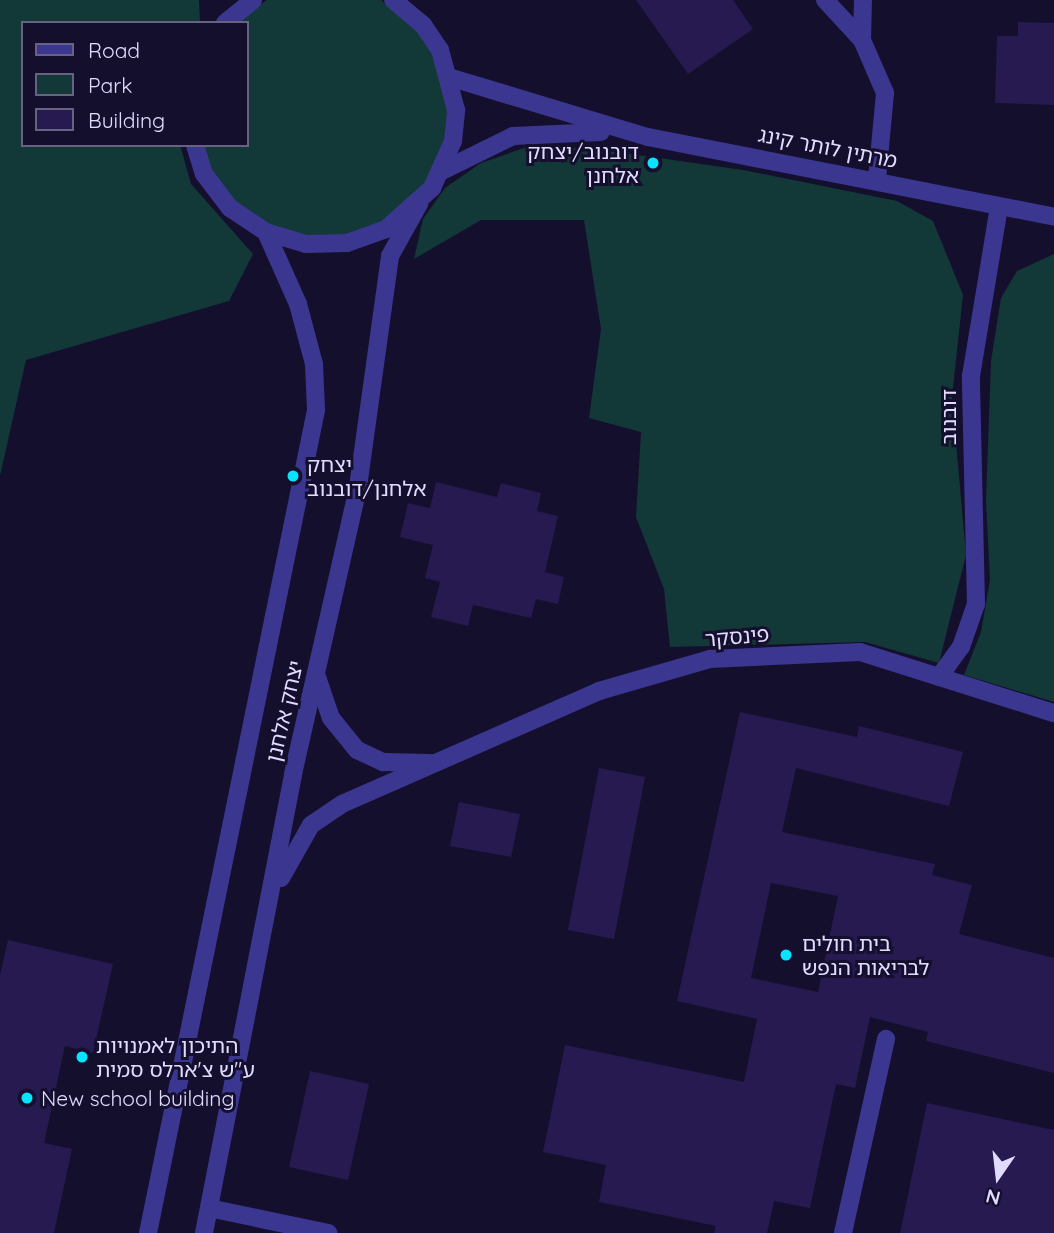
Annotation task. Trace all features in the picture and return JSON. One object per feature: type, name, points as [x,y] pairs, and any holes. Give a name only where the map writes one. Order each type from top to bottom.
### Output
[{"type":"street","points":[[228,13],[253,0]]},
{"type":"street","points":[[196,147],[204,174],[230,208],[266,232],[306,244],[347,243],[386,229],[419,204],[442,171],[453,141],[452,78],[423,25],[393,0]]},
{"type":"street","points":[[825,0],[862,40],[885,93],[877,179]]},
{"type":"street","points":[[862,40],[863,0]]},
{"type":"street","name":"מרתין לותר קינג","points":[[452,78],[648,137],[877,179],[999,206]]},
{"type":"street","name":"מרתין לותר קינג","points":[[442,171],[482,147],[545,131],[648,137]]},
{"type":"street","name":"יצחק אלחנן","points":[[204,1233],[316,674],[358,487],[390,256],[419,204]]},
{"type":"street","points":[[999,206],[1054,217]]},
{"type":"street","name":"דובנוב","points":[[939,677],[961,647],[976,604],[971,376],[999,206]]},
{"type":"street","name":"יצחק אלחנן","points":[[148,1233],[316,410],[314,364],[298,304],[266,232]]},
{"type":"street","name":"פינסקר","points":[[271,897],[312,825],[434,763],[599,691],[710,659],[860,652],[1054,713]]},
{"type":"street","name":"פינסקר","points":[[316,674],[331,718],[357,750],[383,762],[434,763]]},
{"type":"street","points":[[844,1233],[886,1039]]},
{"type":"street","points":[[209,1208],[328,1233]]},
{"type":"green space","points":[[0,0],[199,0],[200,21],[21,21],[21,147],[181,147],[191,184],[253,254],[229,301],[26,360],[0,476]]},
{"type":"green space","points":[[267,0],[381,0],[429,41],[451,121],[441,162],[416,201],[365,234],[321,241],[267,229],[229,202],[205,166],[200,147],[248,147],[248,21],[236,21]]},
{"type":"green space","points":[[527,147],[589,148],[743,170],[897,201],[933,221],[963,295],[952,397],[966,555],[939,663],[865,642],[670,647],[664,589],[636,517],[641,432],[589,418],[601,329],[584,220],[481,220],[414,259],[423,219],[445,188],[481,163]]},
{"type":"green space","points":[[1054,254],[1054,702],[964,675],[981,632],[990,580],[986,501],[991,361],[1001,298],[1017,271]]},
{"type":"building","points":[[636,0],[733,0],[753,29],[688,74]]},
{"type":"building","points":[[1018,22],[1054,23],[1054,105],[995,103],[997,36],[1018,36]]},
{"type":"building","points":[[436,482],[497,497],[501,483],[541,493],[537,511],[558,516],[545,572],[564,577],[558,604],[536,599],[531,618],[473,605],[468,626],[431,617],[440,582],[425,578],[433,545],[400,537],[408,503],[430,508]]},
{"type":"building","points":[[740,712],[857,737],[859,726],[963,752],[949,806],[796,768],[782,832],[935,864],[932,875],[972,885],[959,934],[1054,958],[1054,1073],[926,1041],[928,1032],[870,1017],[855,1088],[836,1084],[810,1208],[774,1201],[767,1233],[714,1233],[716,1226],[599,1202],[606,1165],[543,1152],[565,1045],[744,1082],[757,1019],[677,1001]],"holes":[[[771,883],[838,896],[818,992],[751,978]]]},
{"type":"building","points":[[599,768],[645,777],[614,939],[568,930]]},
{"type":"building","points":[[459,802],[520,814],[511,857],[450,846]]},
{"type":"building","name":"New school building","points":[[8,940],[113,964],[93,1053],[65,1046],[44,1143],[72,1149],[54,1233],[0,1233],[0,975]]},
{"type":"building","points":[[310,1071],[369,1084],[348,1180],[289,1167]]},
{"type":"building","points":[[927,1103],[1054,1130],[1054,1233],[900,1233]]},
{"type":"place","name":"דובנוב/יצחק אלחנן","points":[[653,163]]},
{"type":"place","name":"יצחק אלחנן/דובנוב","points":[[293,476]]},
{"type":"place","name":"בית חולים לבריאות הנפש","points":[[786,955]]},
{"type":"place","name":"התיכון לאמנויות ע\"ש צ'ארלס סמית","points":[[82,1057]]},
{"type":"place","name":"New school building","points":[[27,1098]]}]
